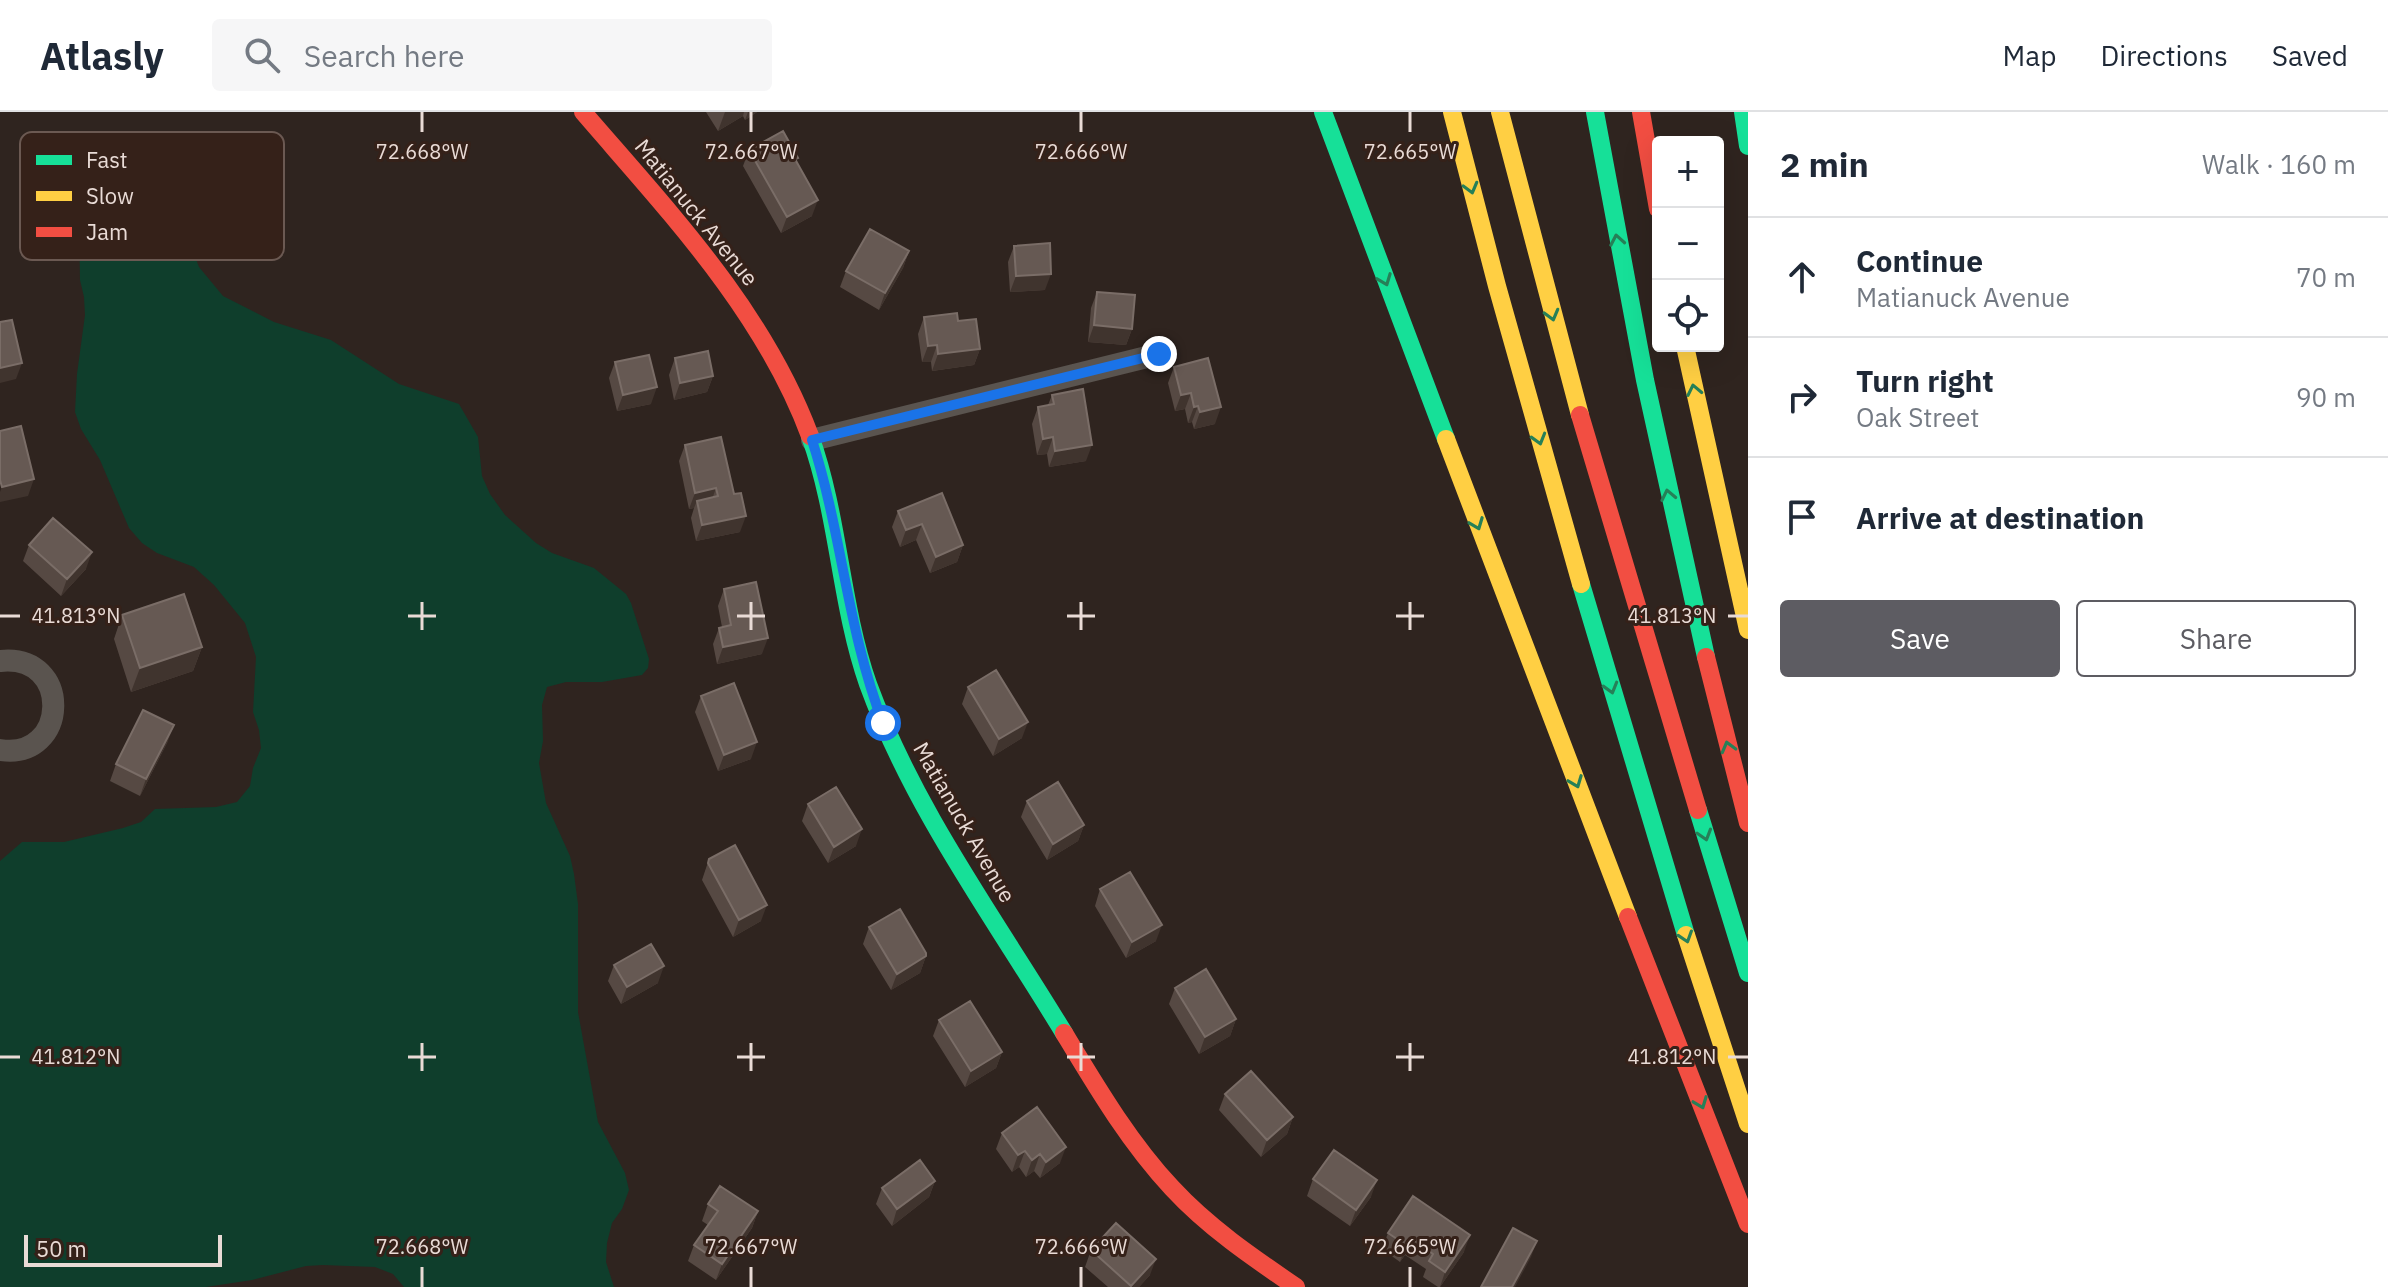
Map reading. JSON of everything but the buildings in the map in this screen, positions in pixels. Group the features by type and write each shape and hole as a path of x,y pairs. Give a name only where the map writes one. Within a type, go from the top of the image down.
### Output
{"main road":[{"name":"Matianuck Avenue","path":"583,112 737,297 783,375 812,440 822,475 866,677 883,723 919,796 1083,1063 1151,1163 1181,1197 1225,1237 1296,1287"},
{"path":"1306,112 1329,160 1358,207"},
{"path":"1323,112 1527,656 1748,1224"},
{"path":"1452,112 1530,406 1628,747 1693,960 1748,1124"},
{"path":"1500,112 1595,471 1748,973"},
{"path":"1513,112 1533,240"},
{"path":"1595,112 1633,329 1665,483 1748,823"},
{"path":"1641,112 1658,208"},
{"path":"1743,112 1748,146"},
{"path":"1686,352 1748,630"}],"street":[{"path":"812,440 1159,354"},
{"path":"0,661 11,659 27,663 40,672 50,685 54,700 54,715 37,742 23,749 0,750"}],"green space":[{"path":"80,260 196,260 223,296 274,322 331,340 399,384 459,404 478,437 482,476 505,515 552,553 594,568 626,594 631,603 649,659 648,668 642,675 602,682 566,682 547,687 542,705 543,741 539,763 546,803 570,856 574,874 578,904 578,1012 598,1122 625,1173 629,1190 622,1209 612,1223 607,1243 606,1262 614,1287 404,1287 393,1274 375,1267 323,1265 206,1287 0,1287 0,861 22,842 64,842 123,828 141,822 155,809 216,807 237,802 250,786 261,748 253,712 256,657 245,623 214,585 194,567 157,553 142,543 129,528 100,460 81,429 75,412 85,315"}],"traffic: fast":[{"path":"1323,112 1446,439"},
{"path":"1595,112 1645,380 1706,657"},
{"path":"1743,112 1748,146"},
{"path":"810,436 827,497 859,654 887,730 908,776 957,863 1064,1033"},
{"path":"1581,584 1686,935"},
{"path":"1698,810 1748,973"}],"traffic: slow":[{"path":"1452,112 1497,286 1581,584"},
{"path":"1500,112 1580,415"},
{"path":"1686,352 1748,630"},
{"path":"1446,439 1628,917"},
{"path":"1686,935 1748,1124"}],"traffic: jam":[{"path":"583,112 680,225 740,304 767,346 810,436"},
{"path":"1641,112 1658,208"},
{"path":"1580,415 1698,810"},
{"path":"1706,657 1748,823"},
{"path":"1628,917 1748,1224"},
{"path":"1064,1033 1127,1133 1172,1188 1215,1229 1296,1287"}],"route":[{"path":"883,723 859,652 812,440 1159,354"}]}
